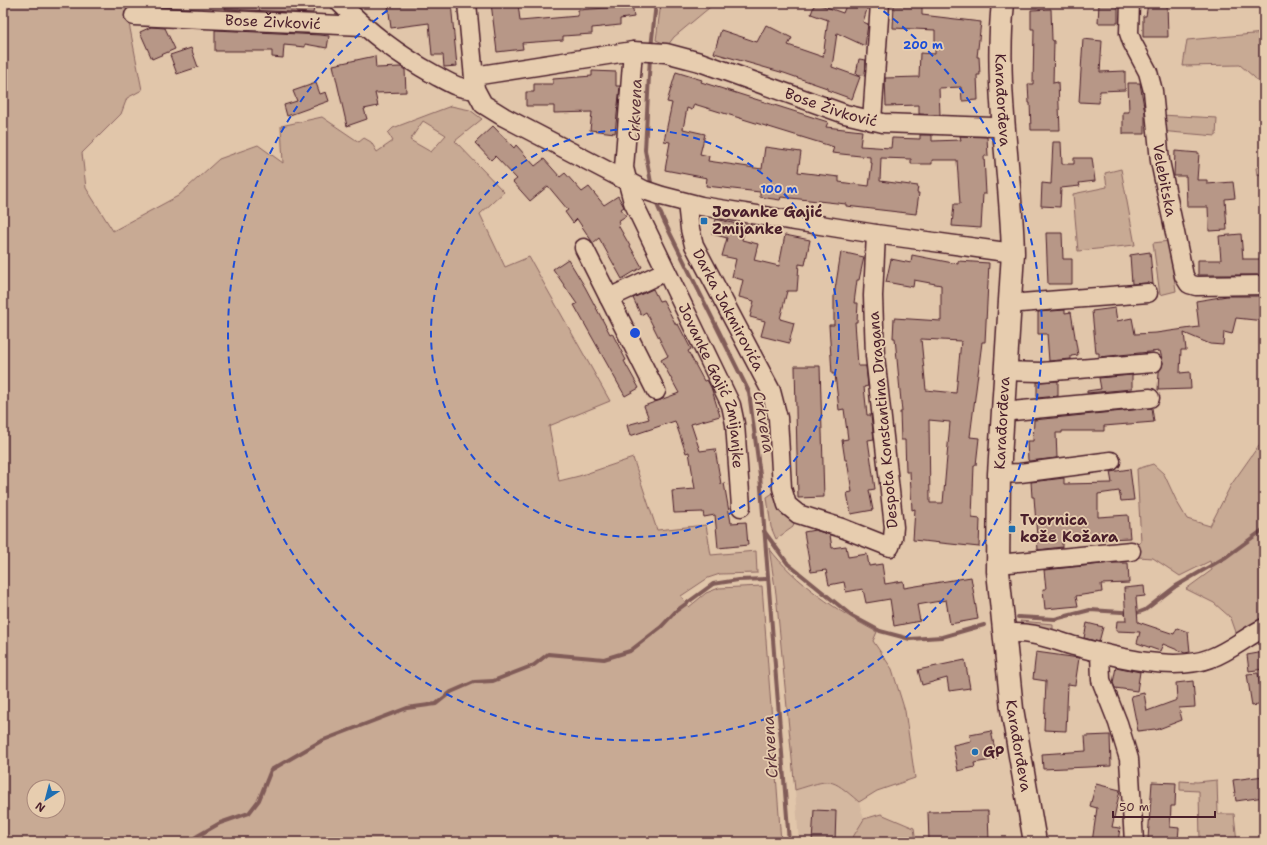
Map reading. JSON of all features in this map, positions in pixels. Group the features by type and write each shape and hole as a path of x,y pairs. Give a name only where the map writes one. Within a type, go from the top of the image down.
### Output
{"main road":[{"name":"Karađorđeva","path":"1003,3 1000,84 1012,223 1012,253 999,474 998,562 1003,634 1012,709 1035,842"}],"street":[{"name":"Bose Živković","path":"340,3 363,26 394,50 458,87 637,51 666,53 700,62 845,114 872,121 993,127 1003,126"},
{"path":"467,3 474,83 480,101 486,107 565,151 644,190 687,203 876,234 1012,253"},
{"path":"872,121 880,3"},
{"name":"Velebitska","path":"1130,3 1130,33 1132,42 1148,72 1153,91 1160,161 1184,276 1190,284 1196,286 1264,285"},
{"name":"Bose Živković","path":"134,16 363,26"},
{"name":"Jovanke Gajić Zmijanjke","path":"637,51 624,168 633,202 734,414 741,507"},
{"name":"Darka Jakmirovića","path":"687,203 690,229 694,245 771,391 778,418 782,488 784,500 790,509"},
{"name":"Despota Konstantina Dragana","path":"790,509 798,514 842,528 890,547 894,528 875,356 873,296 876,234"},
{"path":"584,248 656,391"},
{"path":"610,298 666,271"},
{"path":"1009,304 1148,293"},
{"path":"1005,371 1040,372 1153,363"},
{"path":"1002,412 1150,398"},
{"path":"999,474 1020,473 1111,461"},
{"path":"998,562 1009,563 1131,551"},
{"path":"1003,634 1023,632 1120,658 1151,662 1196,662 1206,660 1227,651 1264,628"},
{"path":"1100,653 1101,680 1118,723 1128,760 1134,842"}],"shaded area":[{"path":"3,3 125,3 142,90 127,98 121,114 82,153 86,188 113,231 178,196 219,159 258,145 283,163 281,126 322,117 359,142 364,138 371,142 377,152 393,141 388,133 393,128 451,106 470,110 482,119 455,141 504,192 480,214 505,267 529,257 610,401 549,426 559,481 633,458 657,530 706,525 711,555 756,551 757,573 720,574 708,578 681,596 689,607 706,593 719,588 762,586 781,842 3,842","holes":["423,121 446,135 431,152 410,140"]},
{"path":"661,3 715,3 674,37 668,45 656,40"},
{"path":"1264,33 1264,89 1254,77 1240,65 1183,66 1187,40"},
{"path":"1161,115 1217,118 1216,136 1159,131"},
{"path":"1261,123 1264,123 1264,174 1257,175 1256,168 1263,164"},
{"path":"1121,169 1135,245 1078,251 1073,194 1107,187 1105,173"},
{"path":"1169,241 1176,291 1160,295 1153,243"},
{"path":"1264,438 1264,621 1238,638 1231,618 1214,603 1186,589 1212,570 1210,561 1180,576 1153,558 1138,557 1132,547 1141,542 1137,469 1153,464 1164,474 1187,519 1210,526 1231,485"},
{"path":"773,493 778,502 795,517 793,527 776,539 771,527 767,497"},
{"path":"769,548 791,573 818,596 848,616 877,632 873,641 892,669 905,711 915,778 877,791 859,802 842,788 830,782 824,782 795,790 776,594"},
{"path":"1020,621 1053,624 1053,633 1023,626"},
{"path":"827,780 838,784 859,802 864,819 853,837 854,842 799,842 795,790"},
{"path":"1217,780 1218,814 1234,814 1237,842 1181,842 1181,840 1200,841 1199,791 1180,790 1180,781 1197,782"},
{"path":"881,814 914,828 916,842 854,842 853,837 864,819"}],"building":[{"path":"226,3 315,3 313,13 225,9"},
{"path":"402,3 451,3 457,66 444,67 443,55 432,55 429,23 391,28 388,5"},
{"path":"491,3 518,3 520,21 578,16 578,10 620,7 619,3 632,3 634,17 620,19 620,25 592,28 592,34 563,36 563,40 522,43 523,49 497,52"},
{"path":"815,3 843,13 847,3 869,3 863,22 868,24 865,46 837,33 832,67 860,77 852,99 827,90 827,88 784,73 714,53 721,30 757,42 766,25 792,38 788,45 823,57 828,20 811,14"},
{"path":"1099,3 1118,3 1118,23 1098,23"},
{"path":"1148,3 1167,3 1168,37 1143,37 1143,16 1146,16"},
{"path":"894,5 922,6 922,15 981,22 977,57 979,57 980,75 977,75 978,100 962,101 961,87 939,88 940,115 919,114 919,105 886,106 885,78 919,77 920,53 935,54 935,30 893,28"},
{"path":"1051,9 1052,40 1054,41 1053,83 1058,82 1060,130 1031,130 1028,84 1033,84 1034,29 1031,29 1031,10"},
{"path":"151,27 165,28 175,49 152,59 140,32"},
{"path":"215,30 329,36 327,48 305,44 305,47 284,45 283,58 272,57 272,51 215,51"},
{"path":"1083,39 1102,41 1100,72 1125,71 1125,90 1100,91 1099,103 1079,102"},
{"path":"191,48 198,67 177,74 170,55"},
{"path":"375,56 376,68 401,67 405,70 406,92 375,93 378,106 364,109 367,119 347,126 333,65"},
{"path":"859,59 866,60 865,76 856,74"},
{"path":"592,71 616,72 616,86 620,86 615,133 590,130 592,112 554,113 554,106 526,106 526,92 534,92 534,84 553,84 553,79 592,76"},
{"path":"676,72 702,80 701,82 828,122 826,127 862,131 860,146 891,148 892,138 920,139 920,135 932,135 932,141 961,140 960,136 987,137 988,156 984,156 986,194 983,194 981,228 952,226 954,204 960,204 957,160 932,160 932,164 911,164 911,159 881,158 880,181 918,186 917,193 919,193 916,214 846,206 846,204 781,197 780,200 760,197 760,192 706,186 707,178 665,170 670,142 664,141 672,103 667,102","holes":["694,104 834,147 832,153 870,157 870,163 872,163 869,186 839,182 839,177 798,172 801,152 765,147 762,169 708,161 709,156 700,154 705,134 683,129 687,108 692,110"]},
{"path":"316,83 320,94 326,92 329,101 287,116 284,105 297,101 293,91"},
{"path":"1128,83 1140,83 1145,113 1145,134 1123,134 1123,112 1129,112"},
{"path":"493,126 514,148 516,145 535,166 544,159 560,177 565,173 582,192 589,187 604,205 618,196 624,207 621,209 626,216 618,221 620,224 618,225 642,267 622,279 599,238 593,243 577,219 573,223 565,212 568,210 548,186 530,201 513,182 517,179 495,156 491,160 475,143"},
{"path":"1053,142 1061,142 1062,164 1074,164 1074,158 1092,158 1095,181 1079,183 1080,186 1061,188 1060,207 1041,206 1042,183 1051,184"},
{"path":"1175,151 1199,153 1197,180 1207,180 1207,184 1233,182 1235,198 1225,199 1227,230 1209,231 1208,207 1187,207 1186,176 1174,176"},
{"path":"716,219 745,226 742,240 758,244 754,260 779,266 785,235 810,240 805,265 799,264 797,291 787,291 780,319 794,323 789,343 761,336 765,321 750,317 754,301 739,297 743,280 732,277 736,259 722,256 727,238 712,234"},
{"path":"1046,233 1062,233 1063,259 1072,259 1072,284 1048,284"},
{"path":"1241,234 1243,259 1262,259 1264,262 1264,275 1198,275 1198,260 1221,260 1219,236"},
{"path":"841,252 864,257 859,280 857,280 854,303 858,303 857,322 855,322 858,366 866,366 868,386 864,387 867,415 871,415 874,439 868,440 875,489 869,490 873,510 851,514 847,493 852,492 842,440 848,439 844,409 839,410 835,374 832,374 829,325 834,325 834,296"},
{"path":"1150,252 1153,284 1132,284 1130,255"},
{"path":"912,255 958,264 958,261 989,263 985,342 982,342 970,437 979,438 976,465 974,465 972,518 980,519 979,547 913,540 915,509 912,510 910,472 906,472 905,440 901,440 900,412 902,412 895,338 893,338 894,318 941,321 941,285 914,280 913,287 886,282 891,259 911,263","holes":["921,339 961,341 956,393 926,390","929,420 950,422 943,503 930,503"]},
{"path":"568,259 610,334 612,333 626,360 624,361 639,388 625,396 574,305 577,304 553,269"},
{"path":"653,289 659,301 663,300 676,325 678,324 691,349 688,351 704,381 707,380 711,387 720,416 691,424 700,451 715,449 721,484 724,483 731,523 746,522 748,545 718,548 715,515 704,517 703,512 674,513 672,491 695,489 689,452 686,453 675,421 630,436 627,425 649,419 644,406 679,393 661,360 668,356 646,312 641,315 633,298"},
{"path":"1227,296 1264,296 1264,321 1236,318 1232,334 1224,332 1223,345 1210,344 1184,333 1186,350 1181,350 1180,373 1190,372 1191,389 1158,390 1159,372 1163,363 1160,351 1099,357 1099,353 1096,353 1092,311 1115,308 1117,321 1132,318 1135,334 1156,333 1199,327 1196,301"},
{"path":"1065,310 1065,313 1071,312 1078,355 1071,356 1071,359 1049,361 1047,334 1038,334 1038,312"},
{"path":"795,366 820,366 824,497 798,498"},
{"path":"1132,375 1132,389 1087,393 1087,391 1101,389 1099,378"},
{"path":"1058,381 1058,396 1037,398 1037,382"},
{"path":"1152,408 1154,422 1104,426 1104,431 1062,431 1062,433 1056,433 1057,458 1028,460 1027,441 1033,441 1034,420"},
{"path":"1130,469 1134,500 1121,501 1119,491 1098,494 1098,517 1128,515 1130,538 1062,541 1062,547 1038,550 1034,497 1032,497 1031,482 1064,478 1064,484 1112,483 1110,472"},
{"path":"815,530 830,535 832,548 846,546 848,557 867,554 869,566 882,564 885,584 903,581 904,588 971,577 978,619 950,624 946,600 917,605 920,621 894,626 890,599 866,603 863,589 846,592 844,582 829,585 826,570 811,572 804,532"},
{"path":"1112,563 1128,563 1129,583 1101,584 1102,592 1076,596 1078,606 1045,609 1043,589 1046,589 1044,570"},
{"path":"1144,586 1145,596 1136,597 1138,622 1174,634 1177,628 1188,632 1190,652 1185,653 1163,644 1160,651 1137,643 1140,632 1116,631 1117,621 1126,621 1124,588"},
{"path":"1087,623 1103,627 1099,642 1084,638"},
{"path":"1036,652 1079,658 1075,685 1068,684 1066,731 1044,730 1046,681 1033,679"},
{"path":"1264,652 1264,669 1249,671 1247,655"},
{"path":"965,660 970,688 949,691 947,678 922,685 918,670"},
{"path":"1116,667 1140,672 1137,691 1115,688 1113,683"},
{"path":"1258,673 1263,704 1252,706 1247,674"},
{"path":"1193,681 1195,707 1179,708 1182,720 1156,730 1138,731 1131,696 1144,693 1147,711 1177,700 1176,683"},
{"name":"GP","path":"991,731 997,759 974,763 975,767 958,771 953,745 971,741 970,735"},
{"path":"1110,735 1111,766 1043,769 1042,754 1086,751 1085,736"},
{"path":"1264,776 1264,797 1236,801 1233,780"},
{"path":"1152,782 1176,783 1175,806 1171,806 1170,827 1179,828 1178,840 1148,839"},
{"path":"1096,784 1120,790 1112,827 1120,828 1118,842 1092,842 1097,808 1090,806"},
{"path":"814,810 836,811 835,842 812,842"},
{"path":"988,811 989,842 929,842 928,812"}],"waterway":[{"name":"Crkvena","path":"651,48 656,3"},
{"name":"Crkvena","path":"650,57 645,150 652,188"},
{"name":"Crkvena","path":"655,200 749,392 760,475 789,842"},
{"path":"1018,617 1055,619 1090,610 1137,613 1145,610 1176,586 1226,557 1264,529"},
{"path":"764,531 788,564 852,616 880,631 910,639 942,637 984,625"},
{"path":"187,842 220,823 249,813 259,800 271,770 321,741 407,708 436,704 451,692 474,682 493,681 534,665 548,654 604,659 630,651 661,627 676,611 713,584 738,580 767,579"}],"place":[{"name":"Jovanke Gajić Zmijanke","path":"704,221"},
{"name":"Tvornica kože Kožara","path":"1012,529"},
{"name":"GP","path":"975,752"}]}
